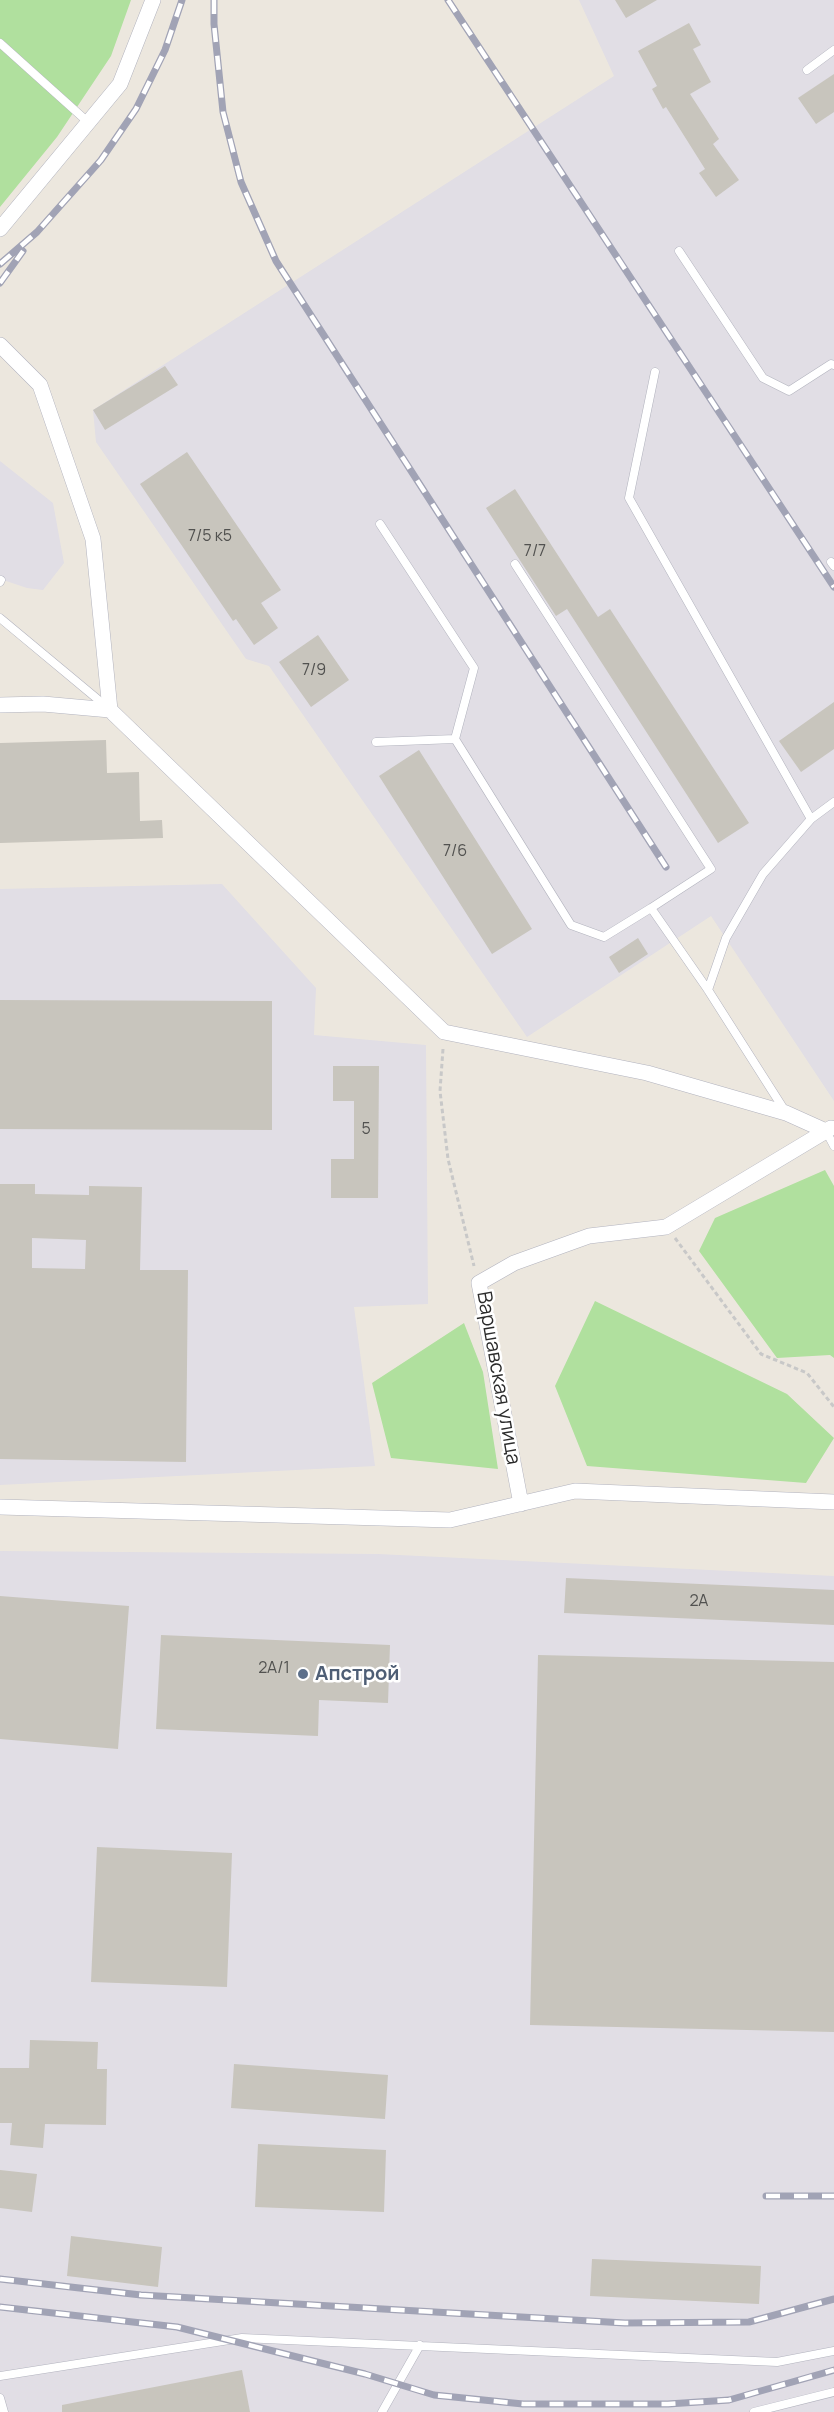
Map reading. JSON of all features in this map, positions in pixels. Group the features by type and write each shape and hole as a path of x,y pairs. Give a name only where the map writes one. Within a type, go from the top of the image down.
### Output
{"street":[{"path":"0,229 120,84 153,0"},
{"path":"0,345 40,385 93,539 110,710"},
{"path":"0,705 43,704 110,710 444,1032 647,1072 786,1113 830,1129"},
{"name":"Варшавская улица","path":"521,1503 479,1283 514,1263 588,1236 666,1227 830,1129"},
{"path":"0,1507 450,1520 575,1491 834,1502"}],"lane":[{"path":"0,43 88,123"},
{"path":"807,70 834,50"},
{"path":"679,251 763,378 789,391 831,364 834,365"},
{"path":"655,372 629,498 811,819"},
{"path":"380,524 474,668 455,739 571,925 604,937 711,869 515,564"},
{"path":"0,618 110,710"},
{"path":"376,742 455,739"},
{"path":"708,990 726,938 764,874 811,819 834,802"},
{"path":"651,908 708,990 786,1113"},
{"path":"830,1129 834,1146"},
{"path":"0,2376 242,2338 777,2362 834,2351"},
{"path":"382,2412 420,2345"},
{"path":"754,2412 834,2391"},
{"path":"0,2398 4,2412"}],"path":[{"path":"444,1032 440,1091 448,1159 479,1283"},
{"path":"666,1227 761,1354 807,1372 834,1407"}],"shaded area":[{"path":"579,0 834,0 834,1101 711,916 527,1037 269,666 246,659 96,442 93,410 614,76"},
{"path":"0,461 53,503 64,563 43,590 27,588 0,579"},
{"path":"222,884 316,988 314,1035 426,1045 428,1304 354,1307 375,1466 0,1485 0,889"},
{"path":"0,1551 378,1554 834,1576 834,2412 0,2412"}],"green space":[{"path":"0,0 131,0 111,56 57,137 0,207"},
{"path":"825,1170 834,1186 834,1358 830,1355 777,1358 699,1251 715,1218"},
{"path":"595,1301 787,1394 834,1438 806,1483 587,1466 555,1386"},
{"path":"464,1323 483,1372 498,1469 391,1458 372,1383"}],"building":[{"path":"615,0 657,0 626,18"},
{"path":"689,23 701,45 693,49 711,82 690,94 719,139 713,144 739,180 716,197 699,173 705,169 666,107 663,109 652,89 657,86 638,51"},
{"path":"834,74 834,112 816,124 798,98"},
{"path":"165,366 178,385 105,430 93,410"},
{"path":"187,452 281,590 261,603 278,628 254,645 236,619 233,621 140,484"},
{"path":"515,489 598,617 610,609 749,823 718,843 567,609 556,616 486,508"},
{"path":"318,635 349,680 311,707 279,662"},
{"path":"834,702 834,749 801,772 779,741"},
{"path":"106,740 107,773 139,772 140,821 162,820 163,838 0,843 0,743"},
{"path":"419,750 532,929 492,954 379,776"},
{"path":"638,938 648,954 619,973 609,957"},
{"path":"0,1000 272,1001 272,1130 0,1129"},
{"path":"333,1066 379,1066 378,1198 331,1198 331,1159 354,1159 354,1101 333,1101"},
{"path":"0,1184 35,1184 35,1194 89,1195 89,1186 142,1187 140,1270 188,1270 186,1462 0,1459","holes":["32,1238 86,1240 85,1269 32,1268"]},
{"path":"566,1578 834,1590 834,1625 564,1613"},
{"path":"0,1596 129,1606 118,1749 0,1739"},
{"path":"161,1635 390,1645 388,1703 319,1700 318,1736 156,1729"},
{"path":"538,1655 834,1662 834,2032 530,2025"},
{"path":"97,1847 232,1853 227,1987 91,1982"},
{"path":"30,2040 98,2042 97,2069 107,2069 106,2125 45,2124 43,2148 10,2145 12,2123 0,2123 0,2068 29,2068"},
{"path":"234,2064 388,2075 385,2119 231,2108"},
{"path":"258,2144 386,2150 384,2212 255,2207"},
{"path":"0,2170 37,2174 32,2212 0,2208"},
{"path":"71,2236 162,2247 158,2287 67,2276"},
{"path":"592,2259 761,2266 759,2304 590,2296"},
{"path":"242,2370 250,2412 62,2412 62,2405"}],"railway":[{"path":"0,264 37,232 101,160 136,109 165,50 182,0"},
{"path":"214,0 214,24 223,112 241,182 276,261 666,867"},
{"path":"448,0 834,587"},
{"path":"0,283 23,251"},
{"path":"766,2196 834,2196"},
{"path":"0,2279 141,2295 625,2323 749,2322 834,2299"},
{"path":"0,2307 177,2327 365,2374 434,2395 523,2404 668,2404 729,2400 834,2370"}],"place":[{"name":"Апстрой","path":"303,1674"}]}
